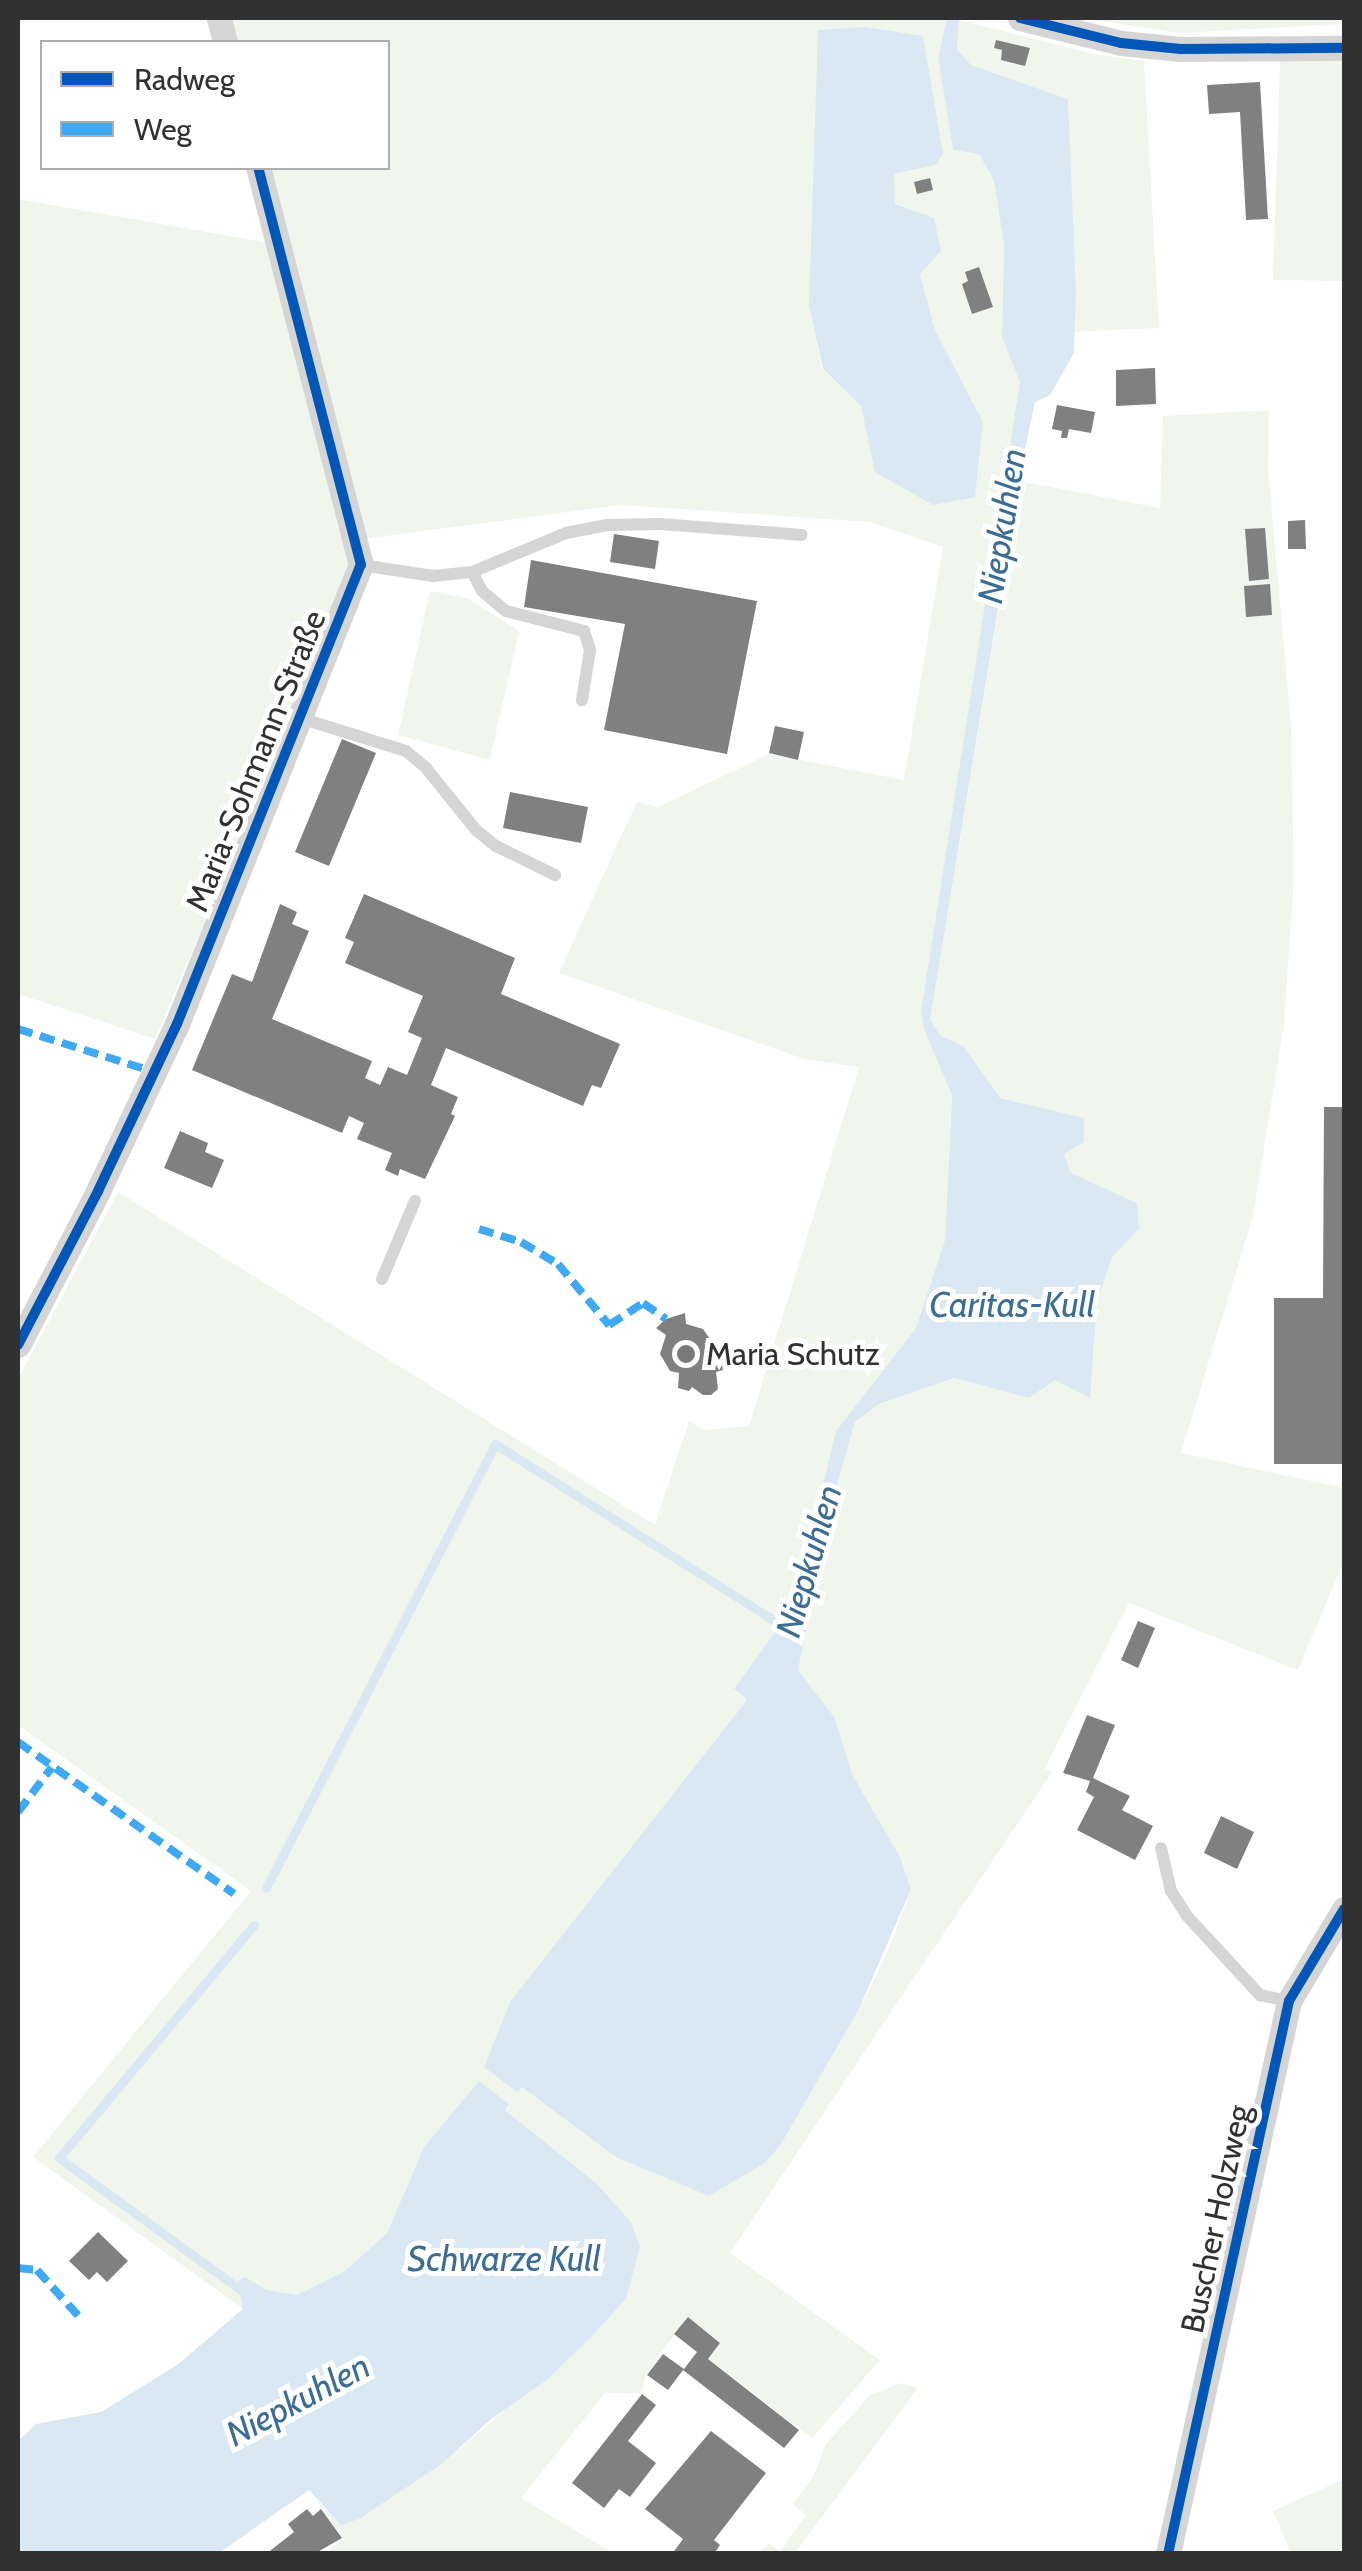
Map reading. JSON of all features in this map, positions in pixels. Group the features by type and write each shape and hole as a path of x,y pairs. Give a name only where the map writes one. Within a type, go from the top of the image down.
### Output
{"street":[{"path":"1020,18 1121,43 1181,49 1344,48"},
{"path":"259,170 362,565"},
{"name":"Maria-Sohmann-Straße","path":"18,1345 98,1190 176,1024 362,565"},
{"name":"Buscher Holzweg","path":"1168,2554 1289,2001 1344,1909"}],"lane":[{"path":"362,565 433,576 472,572 566,533 606,525 660,524 802,535"},
{"path":"472,572 482,592 506,611 584,631 590,650 582,700"},
{"path":"300,718 406,751 486,838 555,875"},
{"path":"382,1279 415,1201"},
{"path":"1161,1848 1171,1891 1187,1916 1260,1994 1289,2001"}],"shaded area":[{"path":"229,18 947,18 938,57 953,150 979,154 994,181 1004,245 1002,337 1021,381 921,1011 924,1029 952,1096 945,1240 916,1328 836,1431 790,1620 775,1632 734,1690 747,1700 621,1862 517,2092 521,2087 859,2010 888,1951 911,1889 900,1857 852,1774 835,1718 798,1670 844,1453 855,1422 879,1404 954,1378 1029,1398 1094,1353 1097,1303 1112,1256 1139,1229 1137,1203 1071,1173 1063,1154 1084,1118 1000,1098 964,1048 940,1035 930,1020 1020,481 1160,508 1163,416 1269,410 1268,467 1291,726 1294,878 1284,1024 1253,1216 1181,1453 1344,1488 1344,1561 1298,1670 1129,1603 1045,1768 1052,1772 730,2253 880,2360 812,2438 709,2359 721,2342 687,2317 646,2374 641,2393 605,2393 521,2498 615,2554 324,2553 344,2539 316,2500 341,2524 443,2463 594,2334 626,2299 640,2247 504,2109 508,2103 479,2082 424,2147 387,2233 345,2271 297,2295 267,2290 246,2278 243,2309 33,2157 251,1891 18,1725 18,1379 118,1192 655,1525 689,1421 704,1430 749,1426 859,1067 804,1059 559,973 637,801 658,807 769,754 904,780 943,547 870,522 621,505 363,539 268,170 390,170 390,40 234,40","holes":["923,37 936,165 893,174 895,204 935,219 920,274 935,330 983,422 876,472 861,406 822,369 809,306"]},
{"path":"1080,18 1344,18 1344,24 1180,33"},
{"path":"959,20 1094,54 1144,61 1159,328 1075,332 1068,99 971,65 957,49"},
{"path":"1344,57 1344,281 1273,280 1280,61"},
{"path":"18,199 270,243 355,567 155,1039 18,994"},
{"path":"430,591 467,598 519,631 490,760 398,735"},
{"path":"901,2383 918,2388 795,2553 761,2553 769,2543 780,2552 806,2515 793,2504 813,2477 826,2444 870,2395"},
{"path":"1344,2479 1344,2553 1291,2553 1273,2511"}],"water":[{"path":"947,18 959,20 957,49 971,65 1068,99 1076,292 1074,353 1050,395 1035,402 1023,458 930,1020 940,1035 964,1047 1000,1098 1084,1118 1084,1142 1064,1154 1071,1173 1137,1203 1139,1229 1112,1257 1097,1303 1090,1398 1055,1380 1029,1398 954,1378 879,1404 855,1422 836,1488 798,1670 835,1718 852,1774 900,1857 911,1889 859,2009 781,2144 765,2163 709,2196 616,2157 522,2087 517,2092 484,2067 510,2002 747,1700 734,1689 775,1632 790,1620 836,1431 916,1328 945,1240 952,1096 924,1029 921,1011 1020,382 1002,337 1004,245 994,181 979,154 953,150 938,57"},
{"path":"865,27 923,36 943,154 936,165 894,174 895,204 934,218 941,251 920,274 935,330 983,422 975,497 933,505 875,472 861,406 823,369 809,306 818,30"},
{"name":"Schwarze Kull","path":"479,2081 509,2104 505,2110 597,2184 630,2221 640,2247 626,2299 594,2334 547,2380 490,2420 443,2463 359,2519 341,2525 309,2490 219,2553 18,2553 18,2441 36,2424 101,2412 177,2365 243,2309 238,2281 245,2277 267,2290 297,2295 345,2271 387,2233 424,2147"}],"building":[{"path":"996,40 1030,48 1025,66 1001,60 1002,50 994,48"},
{"path":"1260,82 1268,219 1246,220 1240,112 1209,114 1207,85"},
{"path":"930,178 933,190 917,194 914,182"},
{"path":"979,267 993,307 972,314 962,284 968,281 965,272"},
{"path":"1155,368 1156,404 1116,406 1116,370"},
{"path":"1057,405 1095,412 1091,433 1069,429 1067,438 1061,438 1062,431 1052,429"},
{"path":"1305,520 1306,549 1288,549 1288,521"},
{"path":"1265,528 1269,579 1249,581 1245,529"},
{"path":"614,534 659,541 655,569 610,562"},
{"path":"531,560 757,601 727,754 604,730 625,624 524,607"},
{"path":"1270,584 1272,615 1246,617 1244,586"},
{"path":"775,726 804,732 798,760 769,753"},
{"path":"342,739 376,753 329,866 295,852"},
{"path":"510,792 588,807 581,843 503,828"},
{"path":"364,894 515,958 501,994 620,1044 601,1088 592,1085 583,1106 446,1048 431,1085 458,1097 451,1114 455,1116 425,1179 400,1169 398,1176 385,1170 392,1153 357,1139 364,1123 349,1116 342,1133 192,1070 232,974 252,982 280,904 297,912 292,924 309,931 272,1019 372,1061 365,1078 380,1085 388,1067 407,1075 422,1038 408,1032 423,996 345,963 354,942 345,938"},
{"path":"1324,1107 1344,1107 1344,1464 1274,1464 1274,1298 1323,1298"},
{"path":"180,1131 208,1143 205,1152 224,1160 212,1188 164,1168"},
{"name":"Maria Schutz","path":"685,1313 686,1324 703,1329 714,1345 712,1355 725,1361 723,1370 716,1372 718,1389 711,1395 703,1395 692,1387 689,1391 678,1388 679,1373 670,1371 660,1354 666,1335 656,1328 666,1319"},
{"path":"1138,1621 1155,1628 1138,1668 1121,1660"},
{"path":"1087,1715 1115,1725 1093,1778 1130,1796 1122,1810 1153,1826 1135,1860 1077,1830 1094,1797 1086,1792 1090,1781 1063,1773"},
{"path":"1221,1816 1254,1832 1237,1869 1204,1853"},
{"path":"98,2232 128,2261 107,2282 97,2272 89,2280 69,2261"},
{"path":"688,2317 720,2343 708,2359 799,2430 784,2448 683,2370 668,2390 647,2375 663,2354 684,2369 697,2352 674,2334"},
{"path":"642,2394 656,2405 628,2441 656,2463 630,2497 619,2489 604,2508 572,2483"},
{"path":"711,2431 766,2473 714,2540 720,2545 714,2554 672,2554 683,2539 645,2509"},
{"path":"307,2509 313,2516 321,2509 342,2538 314,2554 266,2554 294,2532 288,2524"}],"waterway":[{"name":"Niepkuhlen","path":"266,1888 495,1444 789,1630"},
{"path":"245,2293 59,2158 254,1925"}],"marked path":[{"path":"18,1029 154,1072"},
{"path":"479,1229 521,1242 558,1264 609,1325 643,1303 666,1319"},
{"path":"18,1742 234,1894"},
{"path":"18,1812 52,1767"},
{"path":"18,2268 37,2270 82,2320"}],"cycle path":[{"path":"1020,18 1121,43 1181,49 1344,48"},
{"path":"18,1345 98,1191 177,1024 361,565 259,170"},
{"path":"1168,2554 1289,2001 1344,1909"}],"place":[{"name":"Maria Schutz","path":"686,1354"}],"water label":[{"name":"Caritas-Kull","path":"1012,1305"}]}
